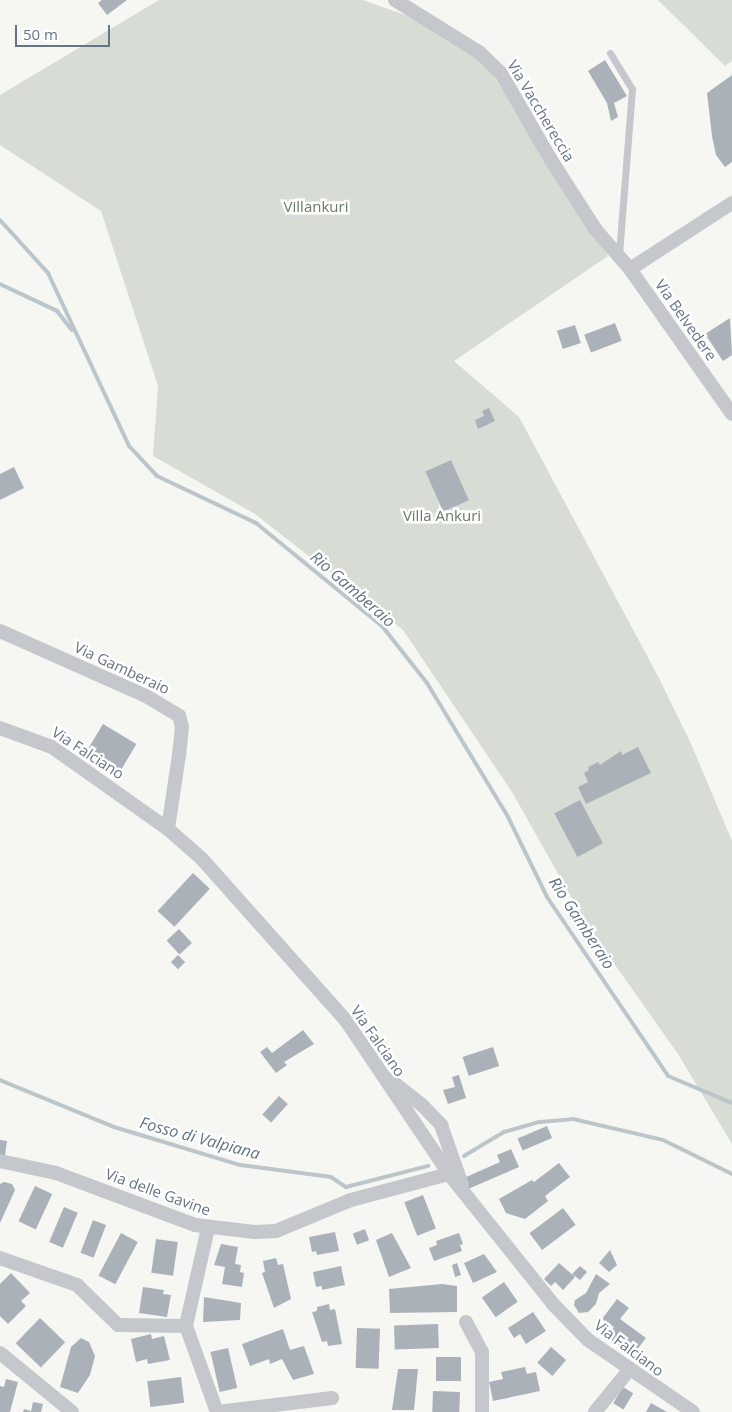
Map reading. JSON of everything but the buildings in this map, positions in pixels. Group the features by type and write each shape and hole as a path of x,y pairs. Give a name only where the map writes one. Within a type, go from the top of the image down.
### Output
{"street":[{"name":"Via Vacchereccia","path":"394,0 490,60 506,81 580,206 630,269"},
{"path":"630,269 732,203"},
{"name":"Via Belvedere","path":"630,269 732,414"},
{"name":"Via Gamberaio","path":"0,631 146,696 179,716 182,727 168,829"},
{"name":"Via Falciano","path":"0,728 52,747 168,829 202,859 347,1022 449,1174 553,1304 588,1340 629,1370 693,1412"},
{"path":"382,1074 422,1105 441,1125 464,1193"},
{"name":"Via delle Gavine","path":"0,1161 56,1173 208,1228 276,1230 351,1200 449,1174"},
{"path":"208,1228 186,1326 217,1412 332,1398"},
{"path":"0,1258 77,1285 118,1325 186,1326"},
{"path":"466,1322 482,1352 482,1412"},
{"path":"0,1353 72,1412"},
{"path":"595,1412 629,1370"}],"lane":[{"path":"610,53 632,89 619,257"}],"green space":[{"path":"159,0 363,0 422,21 487,65 608,256 454,361 519,417 659,678 692,746 732,841 732,1144 678,1054 587,925 512,792 403,630 255,514 153,456 158,386 101,211 0,145 0,95"},
{"path":"658,0 732,0 732,61 725,66"}],"waterway":[{"name":"Rio Gamberaio","path":"0,220 48,273 129,446 157,476 256,523 382,626 427,683 508,817 547,897 668,1076 732,1103"},
{"path":"0,284 57,311 72,330"},
{"name":"Fosso di Valpiana","path":"0,1080 114,1127 240,1165 331,1177 346,1187 428,1166"},
{"path":"464,1156 504,1132 540,1122 573,1119 663,1140 732,1174"}],"park label":[{"name":"Villankuri","path":"316,207"},
{"name":"Villa Ankuri","path":"442,516"}]}
